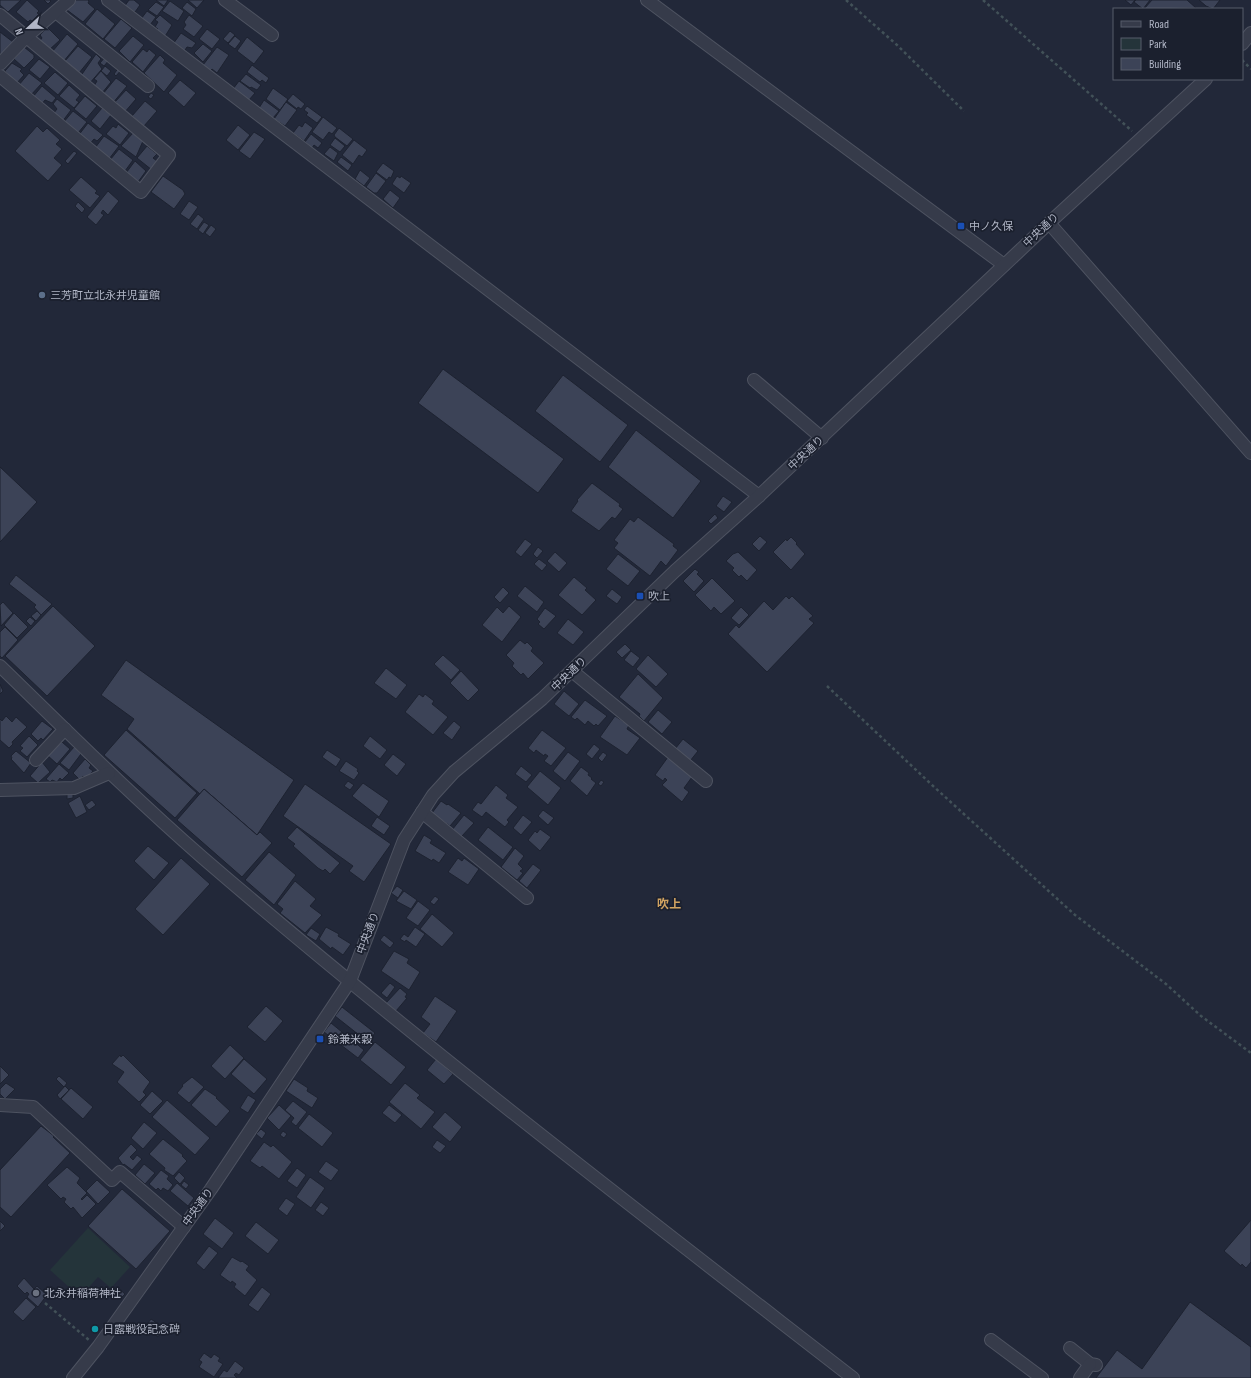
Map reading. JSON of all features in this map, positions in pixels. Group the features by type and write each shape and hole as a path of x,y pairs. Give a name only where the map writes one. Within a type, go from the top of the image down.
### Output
{"street":[{"path":"0,64 26,36 69,0"},
{"path":"108,0 759,496"},
{"path":"225,0 272,35"},
{"path":"647,0 1004,265"},
{"path":"56,12 148,86"},
{"path":"0,15 169,155 141,192 0,76"},
{"path":"1243,43 1251,32"},
{"name":"中央通り","path":"73,1378 98,1347 211,1189 350,980 404,840 433,795 454,772 542,700 675,571 822,438 1049,222 1142,139 1205,80"},
{"path":"1049,222 1251,453"},
{"path":"754,380 822,438"},
{"path":"0,666 109,773 203,857 350,980 554,1145 853,1378"},
{"path":"572,671 706,780"},
{"path":"36,760 65,729"},
{"path":"0,790 74,788 109,773"},
{"path":"422,812 527,898"},
{"path":"0,1105 33,1107 112,1180 120,1172 184,1226"},
{"path":"991,1340 1042,1378"},
{"path":"1070,1348 1093,1365 1080,1378"}],"path":[{"path":"846,0 897,45 964,111"},
{"path":"983,0 1142,139"},
{"path":"1243,61 1251,69"},
{"path":"827,686 932,785 1075,914 1166,984 1206,1020 1251,1053"},
{"path":"44,1303 98,1347"}],"green space":[{"path":"88,1228 130,1267 111,1288 98,1277 80,1297 50,1270"}],"building":[{"path":"0,0 21,0 8,12 0,5"},
{"path":"27,0 39,11 37,13 39,14 32,21 30,20 28,22 16,12"},
{"path":"44,0 50,0 51,1 48,4"},
{"path":"75,0 88,0 88,3 95,9 83,22 67,10"},
{"path":"129,0 134,0 140,5 135,12 132,13 124,7"},
{"path":"156,0 168,0 164,6"},
{"path":"188,0 204,0 197,8"},
{"path":"1125,0 1135,0 1131,5"},
{"path":"1136,0 1150,0 1144,8 1134,2"},
{"path":"1152,0 1187,0 1196,8 1145,8"},
{"path":"1199,0 1220,0 1214,8 1206,6"},
{"path":"170,1 184,11 178,21 162,11"},
{"path":"156,2 164,7 157,16 148,10"},
{"path":"187,2 196,9 192,16 182,8"},
{"path":"97,9 115,24 103,39 85,24"},
{"path":"147,11 156,17 150,25 141,19"},
{"path":"160,15 172,25 164,38 156,31 158,29 155,27 158,22 155,20"},
{"path":"189,15 203,26 194,37 183,29 186,25 184,22"},
{"path":"121,19 132,28 115,48 104,39"},
{"path":"47,27 60,40 49,50 38,43 42,38 40,35"},
{"path":"207,29 220,39 212,49 199,39"},
{"path":"230,31 235,35 228,43 223,39"},
{"path":"0,32 13,42 0,56"},
{"path":"181,33 196,43 192,48 187,47 183,53 173,44"},
{"path":"67,34 78,44 63,62 52,52"},
{"path":"133,36 144,45 130,62 119,51"},
{"path":"235,36 241,41 235,49 228,44"},
{"path":"247,37 264,51 254,64 237,51"},
{"path":"203,44 212,51 203,62 194,53"},
{"path":"78,46 92,57 79,73 65,61"},
{"path":"24,47 34,55 34,58 24,68 14,59"},
{"path":"217,47 229,55 217,73 212,69 210,71 203,65"},
{"path":"143,49 147,52 149,49 156,55 143,72 132,62"},
{"path":"96,54 101,59 98,63 102,69 89,84 80,77"},
{"path":"160,55 165,60 163,63 177,75 164,92 144,73"},
{"path":"106,56 110,59 104,66 100,63"},
{"path":"39,59 50,67 40,79 29,70"},
{"path":"12,63 22,69 20,71 24,75 16,84 6,76 8,74 5,71"},
{"path":"252,65 269,78 266,83 262,80 260,82 247,72"},
{"path":"105,66 111,71 107,76 101,71"},
{"path":"119,67 122,69 116,76 114,74"},
{"path":"101,71 111,82 102,93 94,86 97,81 94,79"},
{"path":"55,72 68,83 58,95 44,83"},
{"path":"29,73 42,83 30,96 18,86"},
{"path":"246,74 261,85 257,90 251,87 250,88 240,81"},
{"path":"116,78 127,86 112,104 102,95"},
{"path":"180,80 196,93 184,107 168,93"},
{"path":"239,81 255,93 249,100 233,89"},
{"path":"69,85 80,95 76,100 79,102 74,108 59,96"},
{"path":"42,86 56,98 52,103 45,100 41,105 32,98"},
{"path":"273,88 288,99 280,110 266,99"},
{"path":"126,90 136,99 124,113 115,105 117,103 115,102"},
{"path":"151,93 154,95 151,99 148,97"},
{"path":"293,94 305,104 301,109 298,107 297,109 287,101"},
{"path":"85,96 97,106 86,119 74,109"},
{"path":"57,99 71,110 62,122 53,114 57,109 53,104"},
{"path":"264,100 279,111 273,118 259,108"},
{"path":"145,101 157,111 144,126 132,116"},
{"path":"286,102 297,110 285,126 274,119"},
{"path":"307,106 322,117 317,123 306,115 308,113 304,110"},
{"path":"102,108 111,115 100,129 91,121"},
{"path":"73,111 87,122 78,133 63,123"},
{"path":"323,117 337,128 332,134 329,132 323,140 312,132"},
{"path":"305,122 313,128 304,141 293,133 299,125 302,127"},
{"path":"88,123 103,135 97,141 94,139 89,145 78,136"},
{"path":"118,124 129,133 120,145 106,134 113,126 116,128"},
{"path":"238,125 250,135 238,150 226,140"},
{"path":"37,126 43,132 47,128 60,140 56,144 62,149 54,158 62,165 48,181 15,151"},
{"path":"339,128 353,139 347,146 334,135"},
{"path":"254,132 265,139 250,159 239,151"},
{"path":"133,133 143,141 136,157 121,146"},
{"path":"311,134 322,143 318,148 314,145 312,148 305,142"},
{"path":"104,136 119,146 109,159 95,148"},
{"path":"335,138 345,146 340,152 330,145"},
{"path":"354,140 367,150 362,157 359,155 353,164 342,155"},
{"path":"147,146 157,154 153,158 157,161 152,170 137,158"},
{"path":"330,147 338,153 334,161 324,154"},
{"path":"119,149 133,160 125,171 110,160"},
{"path":"74,151 77,153 68,164 65,161"},
{"path":"341,157 352,165 348,171 337,162"},
{"path":"135,161 146,171 138,182 126,173"},
{"path":"383,163 394,171 391,178 389,177 387,180 376,172"},
{"path":"360,170 370,178 364,186 355,179"},
{"path":"376,173 386,181 377,193 374,193 366,187"},
{"path":"163,176 183,190 185,194 174,209 151,192"},
{"path":"397,176 400,178 401,176 411,183 404,193 392,184"},
{"path":"81,177 97,191 95,193 100,196 90,208 69,190"},
{"path":"390,190 400,198 393,208 383,199"},
{"path":"108,191 119,201 108,215 103,210 101,213 104,215 96,225 87,217"},
{"path":"189,201 198,207 189,220 180,214"},
{"path":"78,202 85,209 82,213 75,206"},
{"path":"198,214 204,219 197,229 190,224"},
{"path":"204,222 209,225 203,234 198,230"},
{"path":"211,225 216,229 210,237 205,233"},
{"path":"443,369 564,459 538,493 418,403"},
{"path":"563,375 628,425 600,462 535,411"},
{"path":"636,430 701,481 673,518 608,467"},
{"path":"0,467 37,502 0,542"},
{"path":"592,483 620,504 619,506 623,509 615,519 612,517 599,531 571,511 578,501 577,500"},
{"path":"723,496 732,502 724,512 716,506"},
{"path":"715,514 718,518 711,524 708,521"},
{"path":"638,517 674,544 673,546 678,550 666,566 661,561 650,576 614,548 618,543 614,540 630,519 634,522"},
{"path":"760,536 767,542 759,551 752,544"},
{"path":"791,537 805,554 791,570 773,552 786,539 787,541"},
{"path":"525,539 532,544 521,557 515,552"},
{"path":"538,547 543,551 537,558 533,554"},
{"path":"555,552 567,563 559,572 547,561"},
{"path":"738,552 757,570 747,581 741,575 739,577 732,570 734,568 726,561 733,554"},
{"path":"618,554 640,571 628,586 606,569"},
{"path":"539,559 547,565 542,571 534,564"},
{"path":"695,569 699,572 697,574 704,581 694,592 683,581"},
{"path":"16,575 52,604 41,615 34,607 36,605 9,584"},
{"path":"574,577 587,588 585,590 596,600 582,615 558,595"},
{"path":"712,578 735,601 721,614 714,607 711,611 695,595"},
{"path":"525,586 544,602 537,612 517,596"},
{"path":"503,587 509,593 500,603 494,597"},
{"path":"612,589 622,597 617,604 606,596"},
{"path":"786,596 789,599 792,596 813,616 809,619 814,623 767,672 728,634 736,625 739,628 764,601 773,610"},
{"path":"3,602 13,613 1,626 0,605"},
{"path":"53,606 95,646 47,696 5,656"},
{"path":"509,606 521,617 502,642 482,625 497,607 503,613"},
{"path":"741,607 749,615 739,625 731,618"},
{"path":"545,608 556,616 544,629 538,624 540,622 537,619"},
{"path":"37,611 41,615 36,621 31,616"},
{"path":"14,613 28,627 17,638 4,625"},
{"path":"30,617 35,621 31,626 26,621"},
{"path":"568,619 584,632 573,645 557,633"},
{"path":"5,627 18,640 2,658 0,656 0,632"},
{"path":"520,640 525,644 527,642 533,648 531,651 544,663 528,679 523,673 521,675 512,666 514,663 506,655"},
{"path":"625,644 631,650 622,658 616,652"},
{"path":"631,651 640,658 633,667 624,660"},
{"path":"443,655 460,670 451,680 434,664"},
{"path":"648,655 668,674 656,687 636,669"},
{"path":"126,660 294,780 257,835 204,789 200,794 127,729 134,719 101,695"},
{"path":"386,668 407,685 396,699 374,683"},
{"path":"461,671 479,690 468,701 450,683"},
{"path":"638,674 663,698 644,721 639,716 640,714 619,697"},
{"path":"0,684 3,691 0,694"},
{"path":"564,691 579,704 569,716 554,704"},
{"path":"419,694 423,697 425,694 434,701 432,704 448,717 433,735 405,712"},
{"path":"585,700 607,716 598,726 596,724 594,726 588,721 585,725 577,718 575,720 571,717"},
{"path":"658,710 672,722 662,734 648,722"},
{"path":"6,716 12,722 16,717 27,727 12,742 13,744 9,748 0,740 0,719 2,721"},
{"path":"615,716 629,725 627,729 640,738 627,755 600,737"},
{"path":"42,721 53,729 43,740 41,738 38,741 31,734"},
{"path":"454,721 461,727 452,740 443,733"},
{"path":"126,730 197,793 175,818 104,755"},
{"path":"542,730 566,748 551,766 544,761 548,756 545,754 544,756 536,750 534,753 528,748"},
{"path":"29,736 38,745 27,757 20,751 23,748 20,746"},
{"path":"370,736 387,750 380,759 363,746"},
{"path":"683,739 698,751 690,761 675,749"},
{"path":"62,742 70,749 57,764 47,755"},
{"path":"594,744 600,749 592,759 586,754"},
{"path":"74,747 81,754 69,770 60,763"},
{"path":"327,750 341,759 336,767 322,757"},
{"path":"16,751 31,763 24,773 11,759 11,756"},
{"path":"568,752 580,761 565,781 553,771"},
{"path":"603,752 607,755 602,762 598,758"},
{"path":"393,754 406,764 397,776 384,765"},
{"path":"668,757 692,777 684,788 689,792 682,802 662,785 667,780 665,778 663,781 655,775"},
{"path":"85,759 91,765 89,768 93,771 86,779 83,776 80,780 73,773"},
{"path":"346,761 358,769 357,771 359,773 354,780 339,771"},
{"path":"42,762 50,772 38,783 30,776"},
{"path":"59,764 69,773 62,780 60,778 57,782 52,780 50,782 46,779"},
{"path":"521,766 532,775 526,782 515,774"},
{"path":"581,767 589,773 588,775 596,783 587,796 570,781"},
{"path":"540,771 561,788 548,805 527,787"},
{"path":"601,780 604,782 601,786 598,784"},
{"path":"348,781 354,785 350,790 344,786"},
{"path":"363,783 389,801 379,817 352,796"},
{"path":"305,784 391,844 364,882 349,871 353,866 283,816"},
{"path":"496,785 508,795 506,798 518,807 507,820 509,822 505,827 486,812 482,817 472,810 478,802 481,804"},
{"path":"204,789 257,835 260,832 272,843 242,877 177,820"},
{"path":"67,793 73,793 73,798 67,799"},
{"path":"80,796 87,812 76,818 68,803"},
{"path":"92,800 96,805 89,810 85,805"},
{"path":"441,801 461,813 450,826 443,821 442,822 432,813"},
{"path":"543,810 554,818 548,825 538,816"},
{"path":"464,815 474,823 461,837 452,830"},
{"path":"523,815 532,822 521,835 513,828"},
{"path":"377,817 390,826 384,835 371,826"},
{"path":"297,827 340,863 330,874 325,869 323,871 318,868 293,846 295,844 287,838"},
{"path":"488,827 513,847 503,860 478,840"},
{"path":"540,829 551,837 540,851 528,840 535,831 537,833"},
{"path":"424,835 432,840 430,843 446,853 439,863 433,859 432,861 415,851"},
{"path":"148,846 169,863 154,880 134,861"},
{"path":"515,848 524,856 518,864 523,869 520,871 523,873 517,880 501,867"},
{"path":"269,852 296,875 274,905 245,880"},
{"path":"181,858 210,884 163,935 135,909"},
{"path":"458,858 462,861 464,858 479,869 468,885 448,872"},
{"path":"533,864 541,870 527,888 519,881"},
{"path":"295,881 316,899 310,906 322,915 305,933 280,913 283,909 277,904"},
{"path":"397,886 403,890 398,898 391,893"},
{"path":"404,891 417,900 411,909 396,901"},
{"path":"435,896 439,899 434,905 430,902"},
{"path":"418,901 430,910 418,926 406,918"},
{"path":"432,914 454,933 442,947 420,929"},
{"path":"326,927 339,934 338,936 351,944 343,955 332,947 331,949 319,939"},
{"path":"415,927 425,934 416,947 406,940 405,942 400,939 404,934 408,937"},
{"path":"311,928 320,934 316,941 306,935"},
{"path":"384,935 394,943 390,948 380,940"},
{"path":"394,951 409,959 407,963 420,972 409,990 381,971"},
{"path":"390,983 395,987 387,998 381,993"},
{"path":"400,988 407,994 405,997 407,998 396,1011 386,1003"},
{"path":"435,996 457,1011 436,1042 423,1033 430,1024 421,1017"},
{"path":"266,1006 283,1021 265,1042 247,1027"},
{"path":"342,1007 375,1033 368,1042 335,1016"},
{"path":"331,1023 364,1050 358,1058 324,1032"},
{"path":"375,1042 406,1067 391,1085 360,1060"},
{"path":"230,1045 244,1058 225,1079 211,1066"},
{"path":"120,1055 121,1057 123,1055 150,1082 143,1092 146,1095 139,1102 117,1082 124,1072 112,1064"},
{"path":"244,1059 267,1079 254,1094 231,1074"},
{"path":"436,1059 453,1074 444,1084 427,1070"},
{"path":"0,1066 9,1075 0,1084"},
{"path":"59,1076 67,1083 64,1087 56,1079"},
{"path":"192,1077 204,1087 189,1103 177,1093 183,1086 182,1085"},
{"path":"294,1079 308,1088 307,1091 318,1098 312,1108 286,1091"},
{"path":"6,1083 15,1089 5,1099 0,1094 0,1089"},
{"path":"405,1083 420,1095 417,1098 435,1112 421,1129 389,1102"},
{"path":"65,1086 69,1090 60,1099 57,1095"},
{"path":"71,1088 93,1107 83,1119 61,1099"},
{"path":"205,1089 217,1097 216,1098 230,1111 216,1127 191,1105"},
{"path":"152,1091 163,1101 150,1114 140,1105"},
{"path":"248,1095 256,1100 248,1113 240,1108"},
{"path":"167,1100 210,1138 195,1155 152,1117"},
{"path":"293,1101 307,1112 296,1126 291,1122 294,1118 285,1110"},
{"path":"279,1105 291,1116 279,1130 267,1118"},
{"path":"389,1105 402,1115 395,1123 382,1113"},
{"path":"445,1112 462,1127 450,1142 432,1127"},
{"path":"309,1114 333,1133 322,1147 298,1128"},
{"path":"144,1122 157,1133 143,1149 131,1138"},
{"path":"41,1126 54,1136 53,1137 70,1153 11,1217 0,1207 0,1170"},
{"path":"261,1129 266,1133 262,1139 256,1134"},
{"path":"283,1131 287,1134 284,1138 280,1135"},
{"path":"163,1139 183,1155 182,1156 187,1161 173,1176 164,1170 165,1168 149,1154"},
{"path":"437,1140 446,1146 440,1153 432,1147"},
{"path":"264,1142 271,1147 273,1145 292,1162 279,1179 262,1166 260,1168 250,1161"},
{"path":"131,1144 137,1150 130,1157 133,1160 137,1155 142,1159 132,1170 124,1164 123,1165 118,1158"},
{"path":"326,1161 339,1170 331,1181 318,1172"},
{"path":"144,1164 155,1173 145,1184 135,1175"},
{"path":"67,1167 80,1178 77,1183 87,1193 81,1199 82,1200 87,1195 96,1204 82,1218 73,1207 71,1209 64,1202 66,1199 63,1197 61,1199 47,1185"},
{"path":"297,1168 306,1175 297,1188 287,1181"},
{"path":"161,1170 169,1176 167,1179 173,1185 168,1191 163,1188 161,1191 158,1188 156,1190 149,1184"},
{"path":"179,1172 185,1178 180,1184 174,1178"},
{"path":"310,1177 325,1188 311,1208 296,1197"},
{"path":"97,1180 110,1192 98,1204 86,1191"},
{"path":"184,1181 189,1185 186,1189 181,1185"},
{"path":"177,1183 194,1198 188,1206 170,1191"},
{"path":"122,1189 170,1231 136,1269 88,1226"},
{"path":"286,1198 295,1204 287,1216 278,1209"},
{"path":"321,1202 329,1208 323,1216 315,1210"},
{"path":"215,1218 234,1233 222,1249 203,1234"},
{"path":"1251,1220 1251,1262 1246,1268 1242,1264 1241,1266 1224,1251"},
{"path":"0,1221 5,1226 0,1231"},
{"path":"256,1222 279,1240 268,1254 245,1236"},
{"path":"209,1246 218,1253 204,1270 196,1263"},
{"path":"232,1257 249,1266 246,1270 257,1280 245,1296 234,1287 236,1284 232,1281 231,1283 220,1275"},
{"name":"北永井稲荷神社","path":"24,1278 34,1289 37,1286 47,1295 38,1307 27,1297 29,1294 27,1292 25,1294 17,1286"},
{"path":"117,1287 125,1294 121,1298 113,1291"},
{"path":"262,1287 271,1294 258,1312 248,1305"},
{"path":"26,1298 36,1307 23,1321 13,1312"},
{"path":"1190,1302 1251,1347 1251,1378 1096,1378 1117,1350 1142,1369"},
{"path":"151,1319 164,1328 158,1337 145,1327"},
{"path":"204,1353 211,1358 214,1354 220,1358 218,1361 223,1364 214,1377 199,1367 202,1362 199,1360"},
{"path":"235,1361 244,1368 239,1375 236,1373 234,1375 237,1378 218,1378 224,1370 227,1372"}],"place":[{"name":"中ノ久保","path":"961,226"},
{"name":"三芳町立北永井児童館","path":"42,295"},
{"name":"吹上","path":"640,596"},
{"name":"鈴兼米穀","path":"320,1039"},
{"name":"北永井稲荷神社","path":"36,1293"},
{"name":"日露戦役記念碑","path":"95,1329"}],"district":[{"name":"吹上","path":"669,904"}]}
